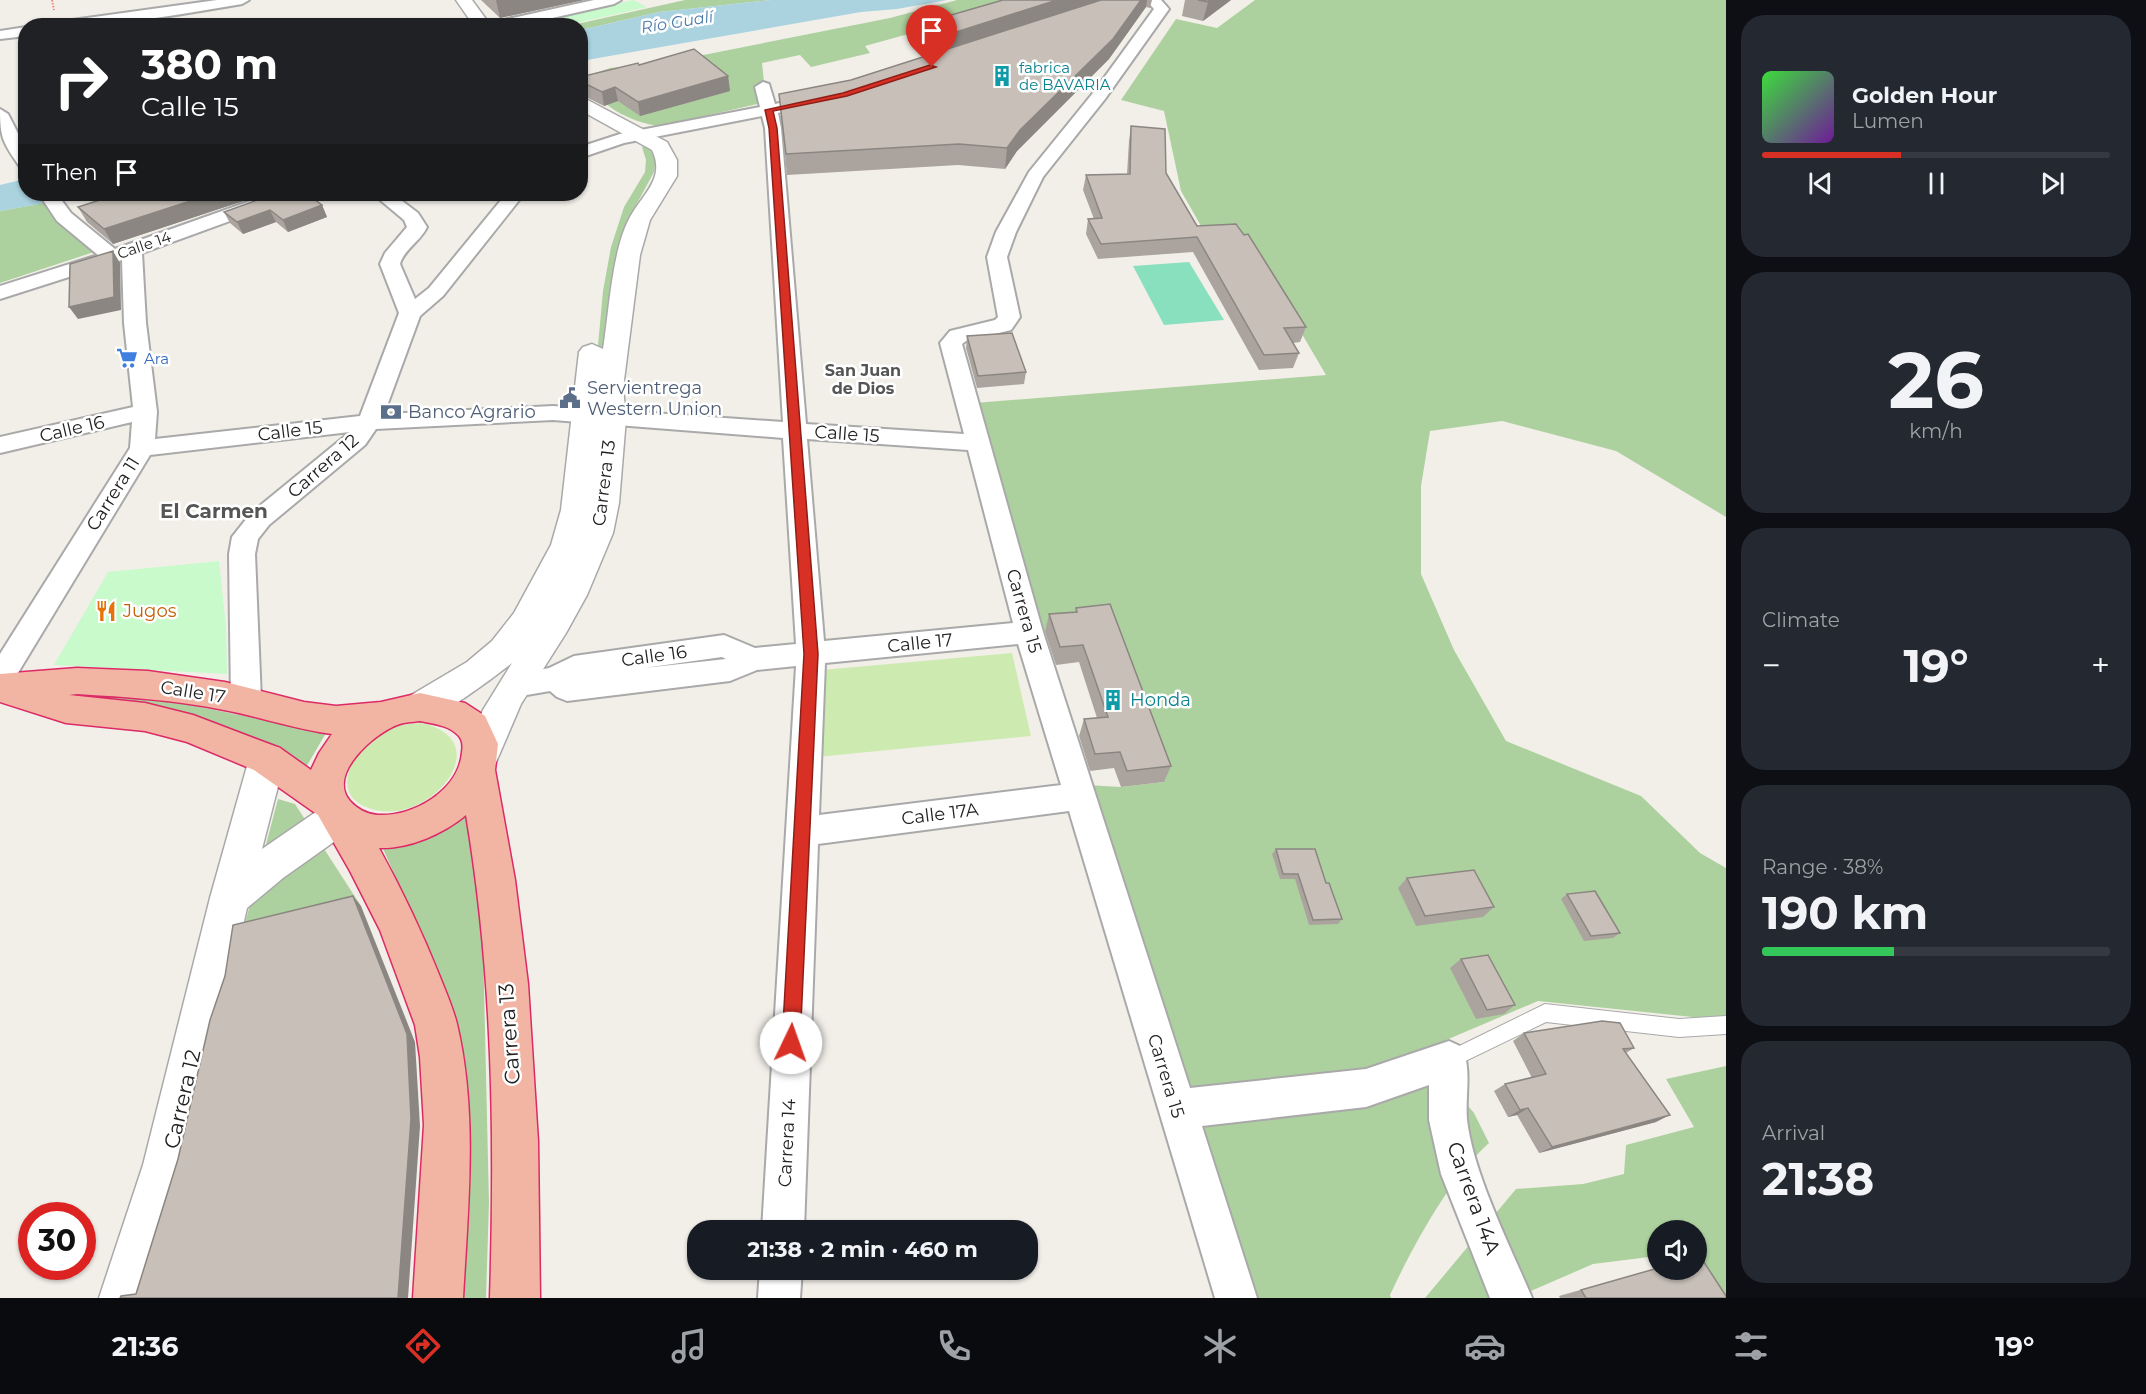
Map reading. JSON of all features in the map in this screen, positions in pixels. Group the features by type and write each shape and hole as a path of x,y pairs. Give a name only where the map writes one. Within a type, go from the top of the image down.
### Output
{"highway":[{"name":"Calle 17","path":"0,689 77,681 101,682 201,692 246,700 304,716 336,720 384,716"},
{"name":"Calle 17","path":"0,689 66,710 146,717 193,729 267,759 337,813"},
{"path":"337,813 362,830 389,832 417,827 444,813 465,794 480,764 480,739 471,725 458,715 440,708 420,707 384,716 363,728 345,744 332,764 327,784 337,813 380,886 404,936 436,1025 446,1098 445,1182 438,1298"},
{"name":"Carrera 13","path":"480,764 496,879 510,1026 516,1134 515,1298"}],"street":[{"path":"123,18 242,0"},
{"path":"464,0 477,18"},
{"path":"531,18 614,0"},
{"name":"Carrera 15","path":"1153,0 1161,5 1162,9 1099,96 1035,176 1000,244 997,257 1010,317 1003,325 958,336 951,344 1029,632 1236,1298"},
{"path":"171,12 180,18"},
{"path":"0,35 18,32"},
{"path":"588,150 766,98 801,103"},
{"name":"Carrera 14","path":"766,98 773,128 811,654 783,1220"},
{"name":"Carrera 13","path":"480,764 495,720 514,685 566,605 598,533 604,503 612,418 610,388 629,255 639,220 667,176 667,160 660,146 588,107"},
{"path":"18,121 2,122 18,150"},
{"name":"Carrera 13","path":"420,707 479,671 504,650 525,622 549,581 569,537 576,510 597,316 612,248 621,224 644,187 650,168 638,135"},
{"path":"53,201 64,217 122,253"},
{"name":"Calle 14","path":"0,293 122,253 267,201"},
{"path":"391,201 411,217 417,227 392,257 390,264 410,312 435,292 509,201"},
{"name":"Carrera 11","path":"5,662 142,448 145,412 135,323 122,253"},
{"name":"Carrera 12","path":"246,700 242,554 245,537 260,519 357,440 369,422 410,312"},
{"name":"Calle 16","path":"0,445 145,412"},
{"name":"Calle 15","path":"142,448 369,422 553,413 978,443"},
{"name":"Calle 17","path":"811,654 1029,632"},
{"name":"Calle 16","path":"514,685 556,679 567,689 730,670 753,659 811,654"},
{"name":"Carrera 12","path":"124,1298 166,1165 230,898 267,759"},
{"name":"Calle 17A","path":"801,832 1080,796"},
{"path":"230,898 337,813"},
{"path":"1177,1109 1366,1088 1449,1060"},
{"name":"Carrera 14A","path":"1449,1060 1448,1120 1461,1174 1511,1298"},
{"path":"779,1298 780,1280"}],"lane":[{"path":"1449,1060 1545,1013 1679,1029 1726,1025"}],"green space":[{"path":"633,0 647,7 588,20 588,18 554,18"},
{"path":"685,0 771,0 659,12 588,28 588,22"},
{"path":"957,0 1077,0 927,41 912,33 865,46 870,53 811,67 800,55 762,63 766,102 661,126 638,121 616,111 588,87 588,75 610,68 663,63 890,18"},
{"path":"1255,0 1726,0 1726,517 1616,451 1502,421 1430,431 1421,486 1421,574 1454,650 1506,741 1641,796 1700,853 1726,868 1726,1015 1712,1019 1538,1001 1359,1077 1296,1076 1184,1094 1086,785 1121,787 1164,782 1106,622 1038,633 974,403 1326,375 1238,225 1201,226 1181,191 1164,111 1121,100 1176,19 1217,28"},
{"path":"647,146 656,159 654,172 634,209 620,259 592,411 603,291 611,247 624,207 645,172 646,160 642,147"},
{"path":"49,202 100,250 0,283 0,211"},
{"path":"1189,262 1224,320 1164,325 1133,266"},
{"path":"219,561 226,626 227,674 54,665 108,572"},
{"path":"1012,653 1031,736 817,757 822,670"},
{"path":"59,693 137,694 326,733 305,769 169,713"},
{"path":"421,723 445,733 455,747 455,764 447,781 431,796 411,807 389,812 366,807 354,799 348,790 347,779 357,756 366,745 385,730"},
{"path":"278,799 295,804 361,906 242,935"},
{"path":"469,803 483,945 489,1203 486,1298 453,1298 440,978 381,844"},
{"path":"1726,1066 1726,1298 1707,1280 1707,1220 1647,1220 1647,1257 1593,1264 1524,1294 1524,1298 1425,1298 1516,1189 1583,1184 1624,1174 1626,1145 1694,1127 1666,1079"},
{"path":"1443,1076 1474,1113 1489,1143 1460,1175 1433,1214 1399,1276 1390,1295 1391,1298 1248,1298 1193,1124"}],"water":[{"name":"Río Gualí","path":"771,0 947,0 897,9 861,12 588,60 588,28 659,12"},
{"path":"18,181 18,201 57,201 0,211 0,185"}],"building":[{"path":"1003,0 1057,0 950,34 927,22"},
{"name":"fabrica de BAVARIA","path":"1101,0 1141,0 1113,39 1020,130 1007,148 959,144 786,154 779,94 851,80"},
{"path":"694,49 728,76 638,102 615,87 602,92 588,85 588,75 638,63 639,65"},
{"path":"1131,126 1165,129 1166,173 1197,226 1236,224 1244,235 1248,234 1306,327 1284,328 1299,353 1264,355 1197,237 1101,244 1088,219 1102,218 1086,175 1130,174"},
{"path":"97,201 190,201 104,229 78,207"},
{"path":"255,201 317,201 322,205 283,220 270,210 237,222 224,212"},
{"path":"113,251 114,297 69,307 70,264"},
{"path":"1012,333 1026,372 978,376 967,336"},
{"name":"Honda","path":"1110,604 1171,766 1127,771 1120,752 1095,754 1084,719 1108,717 1083,645 1060,647 1049,614 1077,612 1076,608"},
{"path":"1276,849 1315,849 1326,883 1329,883 1342,919 1313,920 1298,874 1283,874"},
{"path":"1474,870 1494,907 1425,916 1407,878"},
{"path":"1595,891 1620,933 1591,936 1567,894"},
{"path":"353,896 407,1034 411,1119 398,1298 120,1298 136,1294 178,1159 210,1020 225,976 233,925"},
{"path":"1488,955 1515,1005 1487,1010 1461,959"},
{"path":"1602,1021 1620,1023 1634,1048 1623,1049 1670,1115 1552,1147 1528,1108 1520,1110 1505,1084 1546,1074 1524,1033"},
{"path":"1707,1267 1726,1298 1586,1298 1581,1290 1647,1271 1647,1280 1707,1280"}],"place":[{"name":"fabrica de BAVARIA","path":"1002,76"},
{"name":"Ara","path":"127,358"},
{"name":"Servientrega Western Union","path":"570,398"},
{"name":"Banco Agrario","path":"391,412"},
{"name":"Jugos","path":"106,611"},
{"name":"Honda","path":"1113,700"}],"district":[{"name":"San Juan de Dios","path":"863,379"},
{"name":"El Carmen","path":"214,511"}],"route":[{"path":"791,1043 811,654 773,128 769,110 844,95 932,67"}]}
